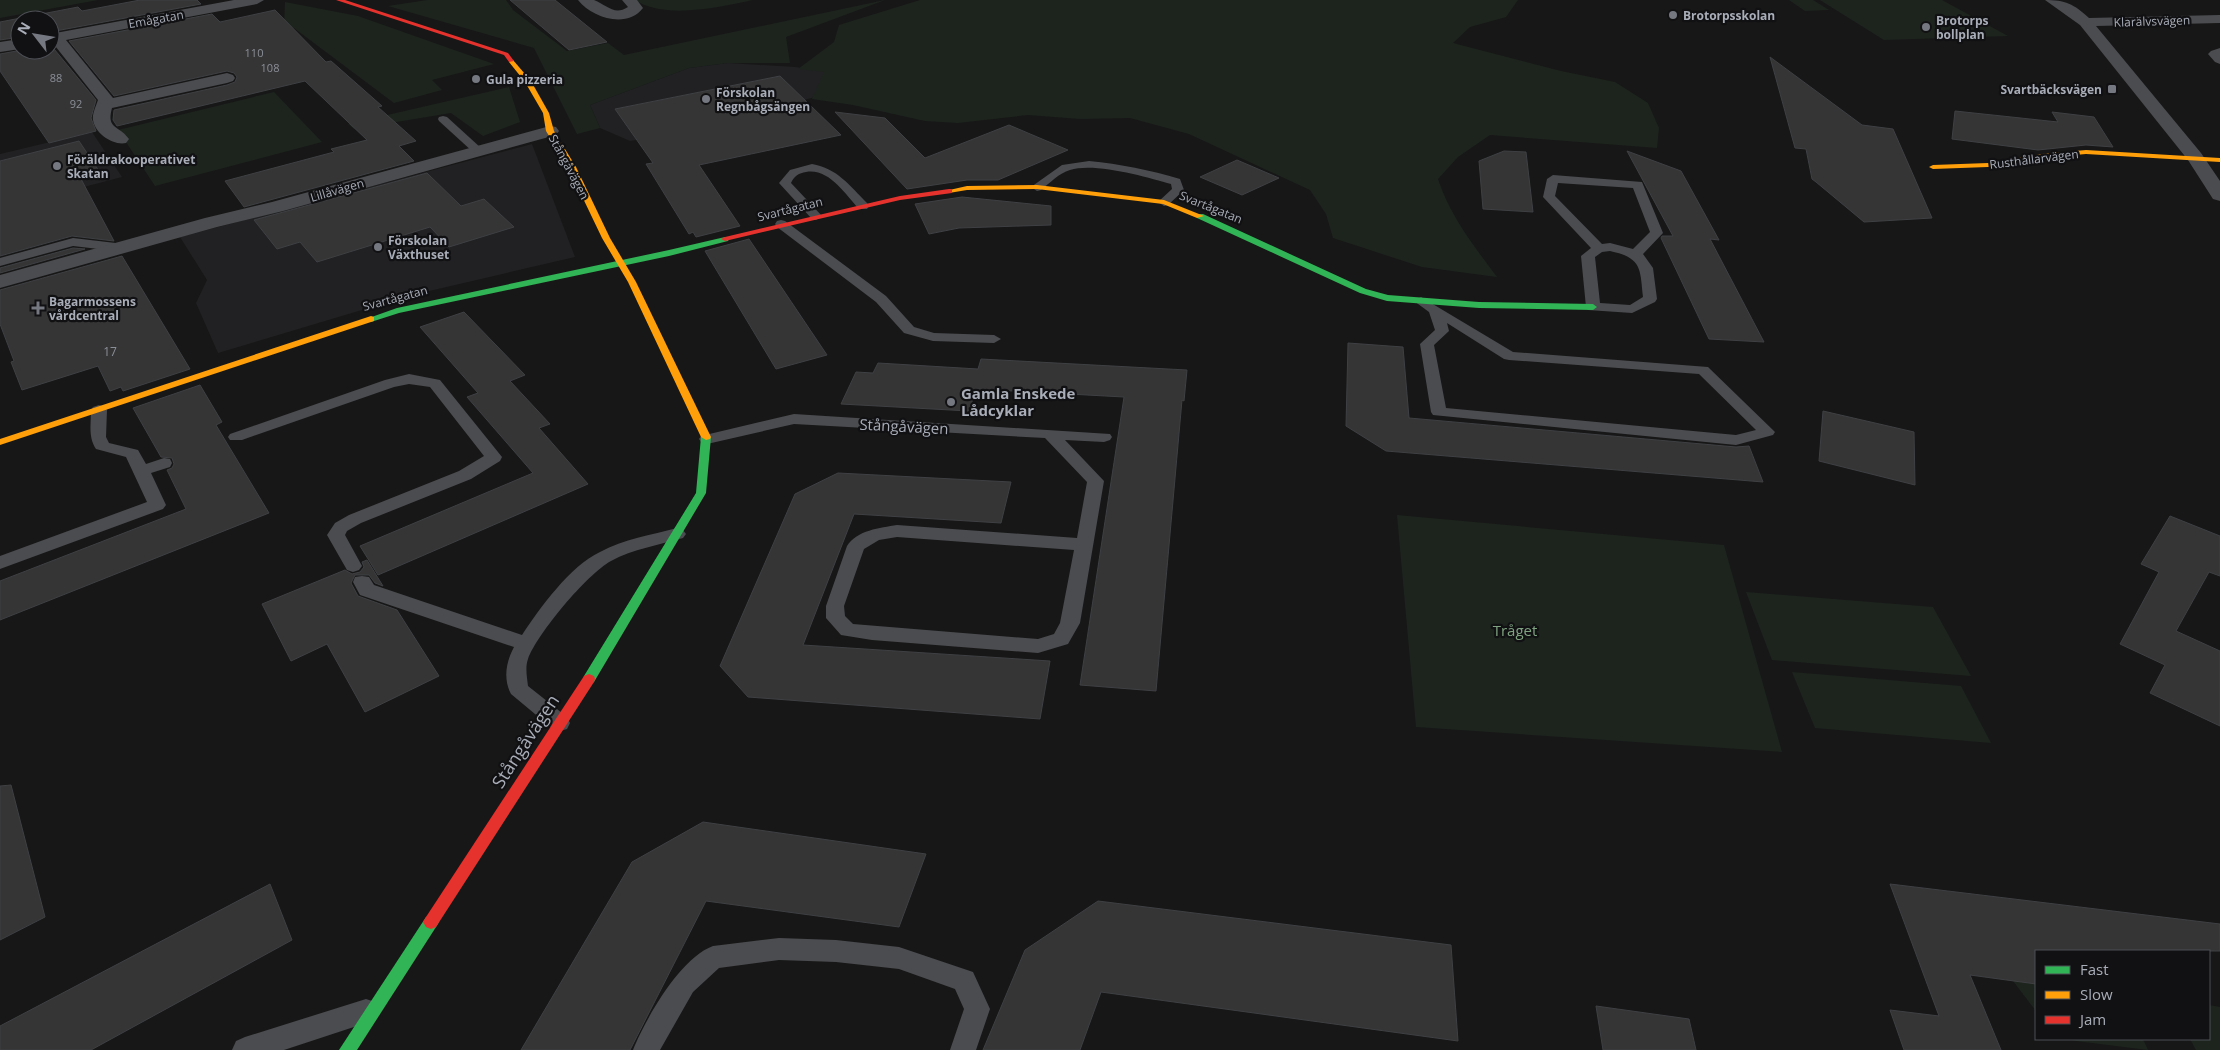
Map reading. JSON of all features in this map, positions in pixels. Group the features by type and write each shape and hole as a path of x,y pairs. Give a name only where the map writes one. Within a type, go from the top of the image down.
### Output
{"street":[{"name":"Emågatan","path":"60,37 257,0"},
{"name":"Stångåvägen","path":"339,0 506,54 528,81 546,113 550,131 572,167 606,238 621,263 707,440 700,493 677,534 560,723 347,1050"},
{"path":"585,0 607,14 617,16 632,12 636,8 629,0"},
{"path":"2052,0 2075,13 2085,22 2195,157 2220,195"},
{"name":"Klarälvsvägen","path":"2085,22 2220,19"},
{"path":"2187,20 2220,32"},
{"name":"Emågatan","path":"60,46 97,86 106,100 101,118 105,128 120,139"},
{"path":"2220,53 2216,54 2220,59"},
{"path":"105,106 227,78"},
{"name":"Lillåvägen","path":"0,282 550,131"},
{"name":"Rusthållarvägen","path":"1933,167 1988,165 2042,156 2086,152 2195,157"},
{"path":"2195,157 2220,160"},
{"name":"Svartågatan","path":"0,442 398,311 724,240 816,216 900,198 967,188 1037,187 1164,202 1207,218 1363,291 1386,298 1479,305 1593,307"}],"lane":[{"path":"443,119 477,150"},
{"path":"1037,187 1066,167 1087,164 1176,182 1178,190 1164,202"},
{"path":"816,216 785,183 787,176 797,170 819,167 831,174 863,206"},
{"path":"1599,248 1548,198 1553,179 1638,185 1657,233 1637,253"},
{"path":"781,224 881,299 909,330 933,337 994,338"},
{"name":"Lillåvägen","path":"0,262 73,242 124,248"},
{"path":"1610,247 1637,253 1646,265 1650,299 1632,309 1593,307 1588,256 1599,248 1610,247"},
{"path":"1421,301 1436,310 1509,356 1703,370 1767,432 1736,440 1439,412 1427,344 1442,331 1436,310"},
{"path":"236,437 390,383 409,379 435,383 494,458 466,475 355,519 342,527 336,535 366,590 526,644"},
{"path":"0,563 157,505 132,454 102,446 98,437 99,410"},
{"name":"Stångåvägen","path":"707,440 794,420 1104,437"},
{"path":"1050,434 1096,481 1086,545 1070,623 1061,639 1038,646 872,633 848,630 836,618 835,606 856,546 874,535 897,531 1086,545"},
{"path":"142,471 164,463"},
{"path":"560,723 518,689 517,661 526,644 582,573 596,561 621,549 677,534"},
{"path":"646,1050 684,984 713,957 779,949 836,951 899,958 964,980 978,1009 963,1050"},
{"path":"245,1050 374,1008"}],"shaded area":[{"name":"Förskolan Regnbågsängen","path":"728,63 795,67 836,73 831,93 663,136 630,141 600,128 590,105 689,68"},
{"name":"Föräldrakooperativet Skatan","path":"92,132 122,177 0,209 0,154"},
{"name":"Förskolan Växthuset","path":"532,144 575,257 412,295 218,353 196,303 207,280 180,237"}],"green space":[{"path":"0,0 98,0 44,10 10,10 10,16 0,18"},
{"path":"427,0 506,0 513,10 567,51 608,43 624,55 885,0 786,37 790,63 728,63 689,68 590,105 600,128 577,134 534,48 388,6"},
{"path":"635,0 753,0 724,6 677,11 647,6"},
{"path":"920,0 1518,0 1506,17 1470,27 1453,43 1561,71 1615,82 1648,103 1659,128 1657,148 1490,135 1458,157 1438,179 1456,218 1497,277 1422,267 1333,238 1326,214 1310,190 1189,134 1130,118 1080,119 1028,115 958,123 925,121 853,105 812,99 824,72 798,69 834,42 839,25"},
{"path":"1789,0 1813,0 1829,10 1805,11"},
{"name":"Brotorps bollplan","path":"1820,0 1942,0 2008,36 1884,40"},
{"path":"285,2 358,16 494,64 432,80 442,90 394,103 294,28 284,25"},
{"path":"509,87 520,122 483,136 451,113 354,129 348,124"},
{"path":"274,92 322,142 155,186 118,130"},
{"name":"Tråget","path":"1397,515 1724,545 1782,752 1416,727"},
{"path":"1746,592 1933,607 1971,676 1772,660"},
{"path":"1792,672 1961,686 1991,743 1815,728"},
{"path":"2013,981 2035,984 2035,1010"},
{"path":"2210,1005 2220,1007 2220,1050 2196,1050 2191,1040 2210,1040"},
{"path":"2072,1040 2143,1040 2148,1050"}],"building":[{"path":"140,0 197,0 201,4 60,30 60,10 78,7 82,11"},
{"path":"510,0 555,0 607,42 569,50"},
{"path":"275,10 326,62 331,61 382,106 378,107 416,141 399,146 414,161 244,207 225,181 334,152 331,149 367,140 305,81 117,126 113,120 114,110 227,85 235,82 237,77 234,73 227,71 114,96 69,41 212,14 220,22"},
{"path":"10,20 10,38 0,40 0,22"},
{"path":"10,52 10,60 60,60 60,56 96,100 91,118 96,131 49,143 0,71 0,54"},
{"path":"1770,57 1862,125 1893,129 1932,218 1864,222 1812,179 1806,149 1795,148"},
{"path":"780,76 841,135 699,165 740,226 696,237 693,232 689,234 646,164 653,163 615,109"},
{"path":"1955,111 2058,122 2052,112 2094,117 2113,147 2086,145 2038,150 1952,139"},
{"path":"835,112 885,118 925,158 1009,125 1068,150 998,180 967,180 907,189"},
{"path":"79,141 101,174 81,179 114,241 72,236 0,256 0,161"},
{"path":"1504,151 1526,152 1533,212 1483,209 1479,161"},
{"path":"1627,151 1681,171 1719,240 1710,239 1764,342 1709,339 1661,238 1662,236 1673,236"},
{"path":"1237,160 1279,178 1242,195 1200,177"},
{"path":"427,173 461,206 484,199 514,227 449,247 430,227 317,262 300,242 277,249 254,220"},
{"path":"962,197 1051,206 1051,225 959,228 929,234 915,204"},
{"path":"749,239 827,355 776,369 705,251"},
{"path":"73,248 85,249 0,273 0,268"},
{"path":"122,256 190,369 123,391 121,387 110,391 98,366 22,390 11,362 14,361 0,324 0,290"},
{"path":"464,312 525,375 510,381 550,424 539,428 588,484 378,575 360,546 533,473 467,397 478,393 420,327"},
{"path":"1348,343 1403,347 1409,418 1736,447 1749,446 1763,482 1386,451 1346,426"},
{"path":"981,359 1187,370 1184,401 1182,400 1156,691 1080,685 1124,397 976,389 969,411 841,404 856,372 873,373 878,363 978,369"},
{"path":"200,385 222,422 216,425 269,513 0,620 0,581 186,509 167,470 172,468 174,464 172,458 161,457 133,408"},
{"path":"1823,411 1914,432 1915,485 1819,461"},
{"path":"838,473 1011,482 1001,523 854,514 803,645 1050,661 1040,719 748,697 720,666 795,494"},
{"path":"2170,516 2220,536 2220,576 2209,572 2176,631 2220,651 2220,726 2150,693 2165,665 2120,644 2159,572 2141,564"},
{"path":"367,560 383,586 375,583 369,575 355,575 351,583 358,596 397,610 439,676 365,712 327,644 291,661 262,604 345,570 352,574 360,572 364,567 362,562"},
{"path":"11,785 45,917 0,940 0,786"},
{"path":"703,822 926,854 899,927 706,901 630,1050 521,1050 632,862"},
{"path":"270,884 292,940 91,1050 0,1050 0,1026"},
{"path":"1890,884 2220,924 2220,951 2035,950 2035,984 1970,975 2001,1050 1904,1050 1890,1010 1939,1016"},
{"path":"1098,901 1451,945 1458,1041 1101,992 1080,1050 983,1050 1025,950"},
{"path":"1596,1006 1689,1019 1696,1050 1603,1050"}],"traffic: fast":[{"path":"1200,216 1363,291 1387,298 1479,305 1593,307"},
{"path":"371,319 397,311 669,253 725,239"},
{"path":"589,679 701,493 706,437"},
{"path":"347,1050 431,922"}],"traffic: slow":[{"path":"511,61 528,81 546,113 550,131 572,167 606,238 632,282 706,437"},
{"path":"1933,167 1988,165 2042,156 2086,152 2220,160"},
{"path":"949,191 967,188 1037,187 1164,202 1200,216"},
{"path":"0,442 371,319"}],"traffic: jam":[{"path":"339,0 506,54 511,61"},
{"path":"725,239 900,198 949,191"},
{"path":"431,922 589,679"}],"place":[{"name":"Brotorpsskolan","path":"1673,15"},
{"name":"Brotorps bollplan","path":"1926,27"},
{"name":"Gula pizzeria","path":"476,79"},
{"name":"Svartbäcksvägen","path":"2112,89"},
{"name":"Förskolan Regnbågsängen","path":"706,99"},
{"name":"Föräldrakooperativet Skatan","path":"57,166"},
{"name":"Förskolan Växthuset","path":"378,247"},
{"name":"Bagarmossens vårdcentral","path":"38,308"},
{"name":"Gamla Enskede Lådcyklar","path":"951,402"}]}
